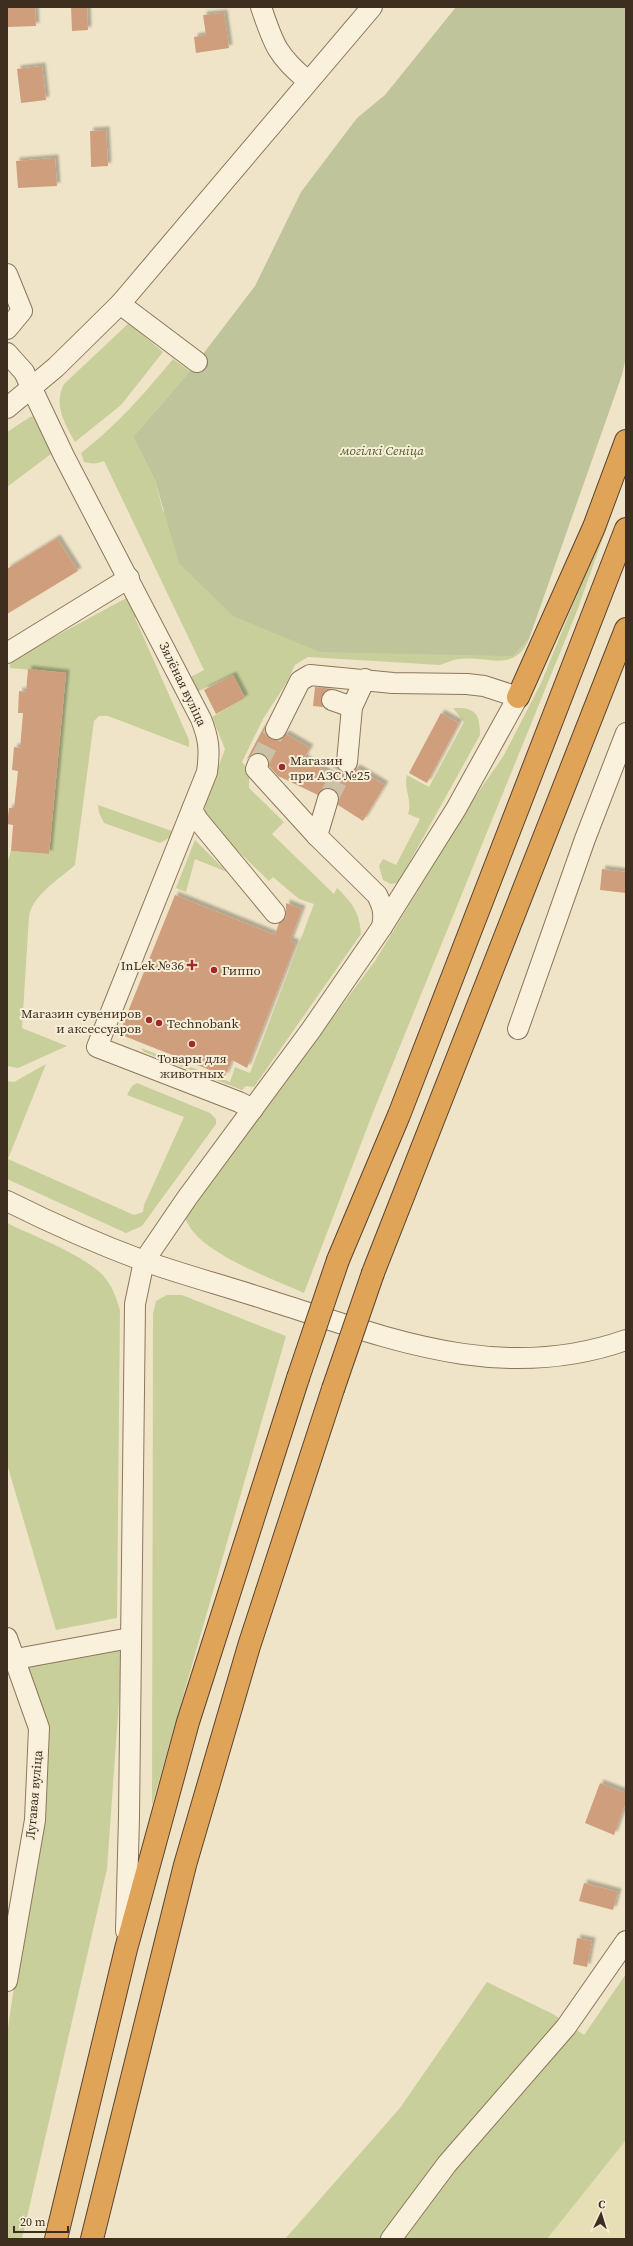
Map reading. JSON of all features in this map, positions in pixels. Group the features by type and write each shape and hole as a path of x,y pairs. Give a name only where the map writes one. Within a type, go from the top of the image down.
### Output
{"highway":[{"path":"518,697 594,527 626,441"},
{"path":"56,2239 126,1949 188,1722 298,1378 338,1260 399,1114 626,529"},
{"path":"92,2239 185,1865 249,1646 333,1389 373,1273 626,629"}],"street":[{"path":"261,7 272,41 283,59 308,81"},
{"path":"7,408 32,389 120,304 372,7"},
{"path":"7,274 22,311 7,329"},
{"path":"120,304 197,362"},
{"name":"Зялёная вуліца","path":"7,353 24,372 70,467 201,718 208,737 210,753 208,772 97,1047 239,1102 253,1110"},
{"path":"7,653 129,578"},
{"path":"276,729 300,681 310,675 359,692"},
{"path":"126,1949 135,1304 144,1260 187,1198 253,1110 382,927 456,809 518,697 484,686 467,684 393,683 359,692 333,695"},
{"path":"347,762 359,692"},
{"path":"518,1029 585,839 626,733"},
{"path":"258,764 256,769 317,836 377,895 383,907 384,918 382,927"},
{"path":"317,836 328,799"},
{"path":"192,810 198,820 275,913"},
{"path":"7,1201 40,1218 144,1260 397,1340 440,1351 481,1357 527,1358 570,1354 626,1340"},
{"name":"Лугавая вуліца","path":"7,1638 16,1659 39,1728 35,1820 7,1981"},
{"path":"16,1659 130,1638"},
{"path":"391,2239 447,2164 566,2027 626,1941"}],"shaded area":[{"path":"626,2140 626,2239 547,2239 617,2151"}],"green space":[{"name":"могілкі Сеніца","path":"456,7 626,7 626,357 622,375 529,639 513,656 320,652 233,616 179,563 155,480 133,437 190,371 255,286 301,192 357,118 385,95"},
{"path":"129,323 163,352 121,405 75,442 64,421 60,407 61,392 64,384"},
{"path":"173,359 190,371 133,437 155,480 163,511 515,654 529,639 523,650 516,656 508,660 499,661 469,658 458,659 440,665 308,657 295,665 287,682 263,719 242,762 249,771 249,788 284,822 272,834 334,894 337,888 347,898 357,914 361,934 254,1087 246,1086 242,1090 144,1052 141,1048 230,1082 235,1067 250,1073 314,904 299,899 273,877 269,881 211,825 205,815 205,803 225,749 212,717 245,698 233,675 197,692 191,677 204,670 104,461 99,463 84,462 81,453 130,409"},
{"path":"35,416 55,451 7,487 7,432 30,417"},
{"path":"621,487 577,611 372,1115 304,1293 255,1272 218,1252 202,1241 191,1229 185,1216 375,961 473,800 504,755 541,683"},
{"path":"128,597 138,614 135,618 189,740 189,747 108,716 99,716 94,721 75,865 41,895 31,909 29,917 22,1028 67,1046 18,1068 7,1066 7,863 11,851 49,854 66,673 10,668 10,661"},
{"path":"453,708 471,710 475,713 479,721 480,735 398,883 391,884 383,880 379,866 383,859 396,865 420,819 408,814 409,804 406,785 407,775 429,787 464,722"},
{"path":"98,805 172,831 169,838 160,843 104,823 99,813"},
{"path":"195,840 227,872 195,859 186,892 176,888"},
{"path":"46,1064 8,1159 134,1215 143,1212 144,1205 184,1117 127,1095 132,1086 137,1083 210,1113 216,1119 216,1124 142,1226 126,1233 7,1179 7,1081 14,1082"},
{"path":"7,1223 74,1255 98,1271 111,1287 120,1310 117,1618 56,1630 7,1464"},
{"path":"167,1295 182,1295 286,1336 152,1805 153,1314 156,1301"},
{"path":"123,1645 107,1869 22,2239 7,2239 7,2034 39,1820 42,1726 21,1663"},
{"path":"626,1974 626,2140 547,2239 285,2239 400,2108 487,1982 553,2014 584,2035"}],"building":[{"path":"8,7 35,7 36,26 8,27"},
{"path":"71,7 87,7 88,30 72,31"},
{"path":"224,13 229,48 196,53 194,37 206,35 203,15"},
{"path":"42,66 46,100 21,103 17,69"},
{"path":"106,130 108,166 91,167 90,131"},
{"path":"55,158 57,186 18,188 16,161"},
{"path":"57,538 78,571 7,614 7,569"},
{"path":"28,669 66,673 49,854 11,851 13,825 7,824 9,808 14,808 18,771 12,770 14,747 20,748 23,713 18,713 19,691 26,692"},
{"path":"233,675 245,698 216,714 204,690"},
{"path":"315,687 334,689 325,691 321,696 323,707 313,706"},
{"path":"441,713 459,723 427,783 409,773"},
{"path":"265,725 266,735 271,739 277,740 286,734 310,748 304,758 333,776 338,768 346,773 352,772 357,768 385,785 363,821 338,805 339,796 332,788 325,788 318,795 278,776 269,766 267,757 263,754 256,753 247,759"},
{"path":"602,869 626,872 626,893 600,890"},
{"path":"175,895 275,935 279,923 286,917 286,903 302,909 290,941 296,943 247,1068 232,1060 225,1076 119,1034"},
{"path":"600,1783 626,1793 626,1802 614,1835 585,1823"},
{"path":"584,1883 618,1892 613,1910 579,1901"},
{"path":"577,1938 592,1941 587,1967 573,1964"}],"tunnel":[{"path":"258,764 276,729"},
{"path":"328,799 347,762"}],"place":[{"name":"Магазин при АЗС №25","path":"282,767"},
{"name":"InLek №36","path":"192,965"},
{"name":"Гиппо","path":"214,970"},
{"name":"Магазин сувениров и аксессуаров","path":"149,1020"},
{"name":"Technobank","path":"159,1023"},
{"name":"Товары для животных","path":"192,1044"}]}
